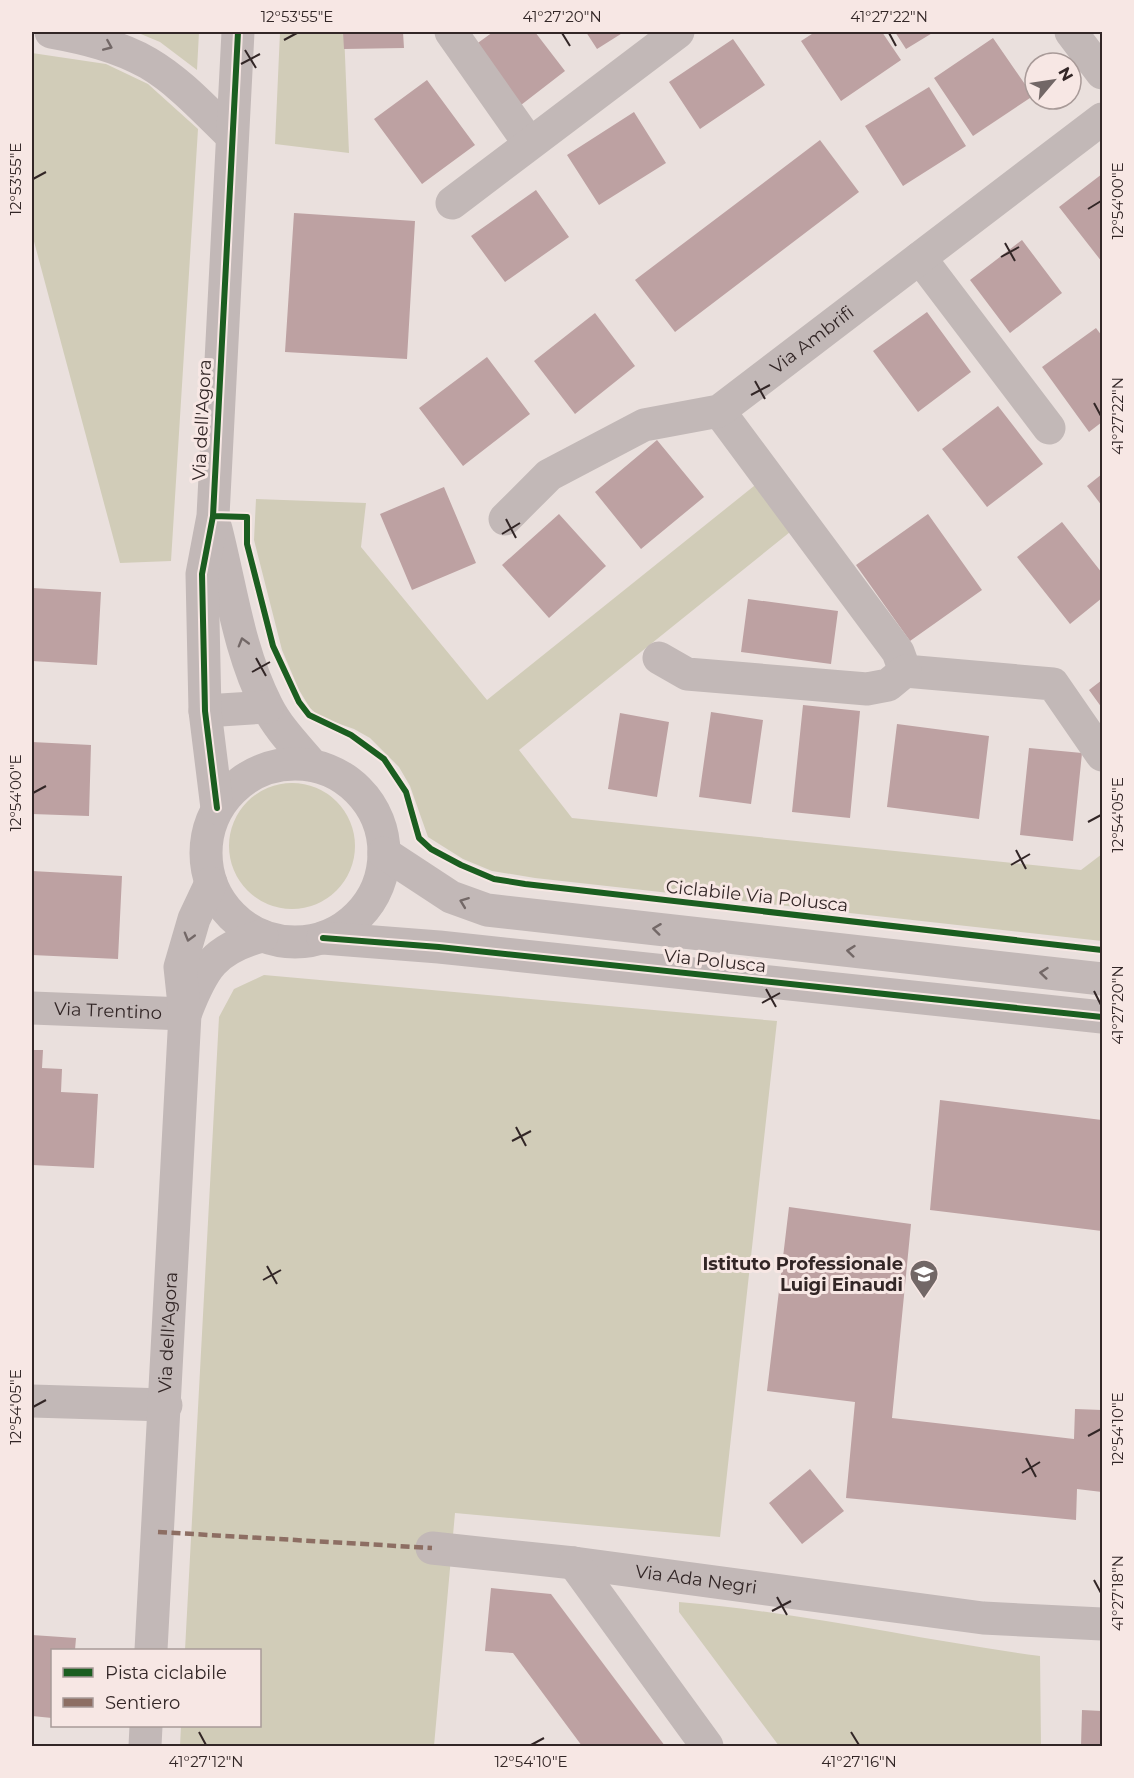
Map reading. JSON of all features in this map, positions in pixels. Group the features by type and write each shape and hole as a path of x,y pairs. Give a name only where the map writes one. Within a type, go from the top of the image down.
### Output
{"street":[{"path":"51,32 95,40 148,63 190,97 232,136"},
{"name":"Via dell'Agora","path":"217,808 205,711 202,574 213,516 238,32"},
{"path":"451,32 529,143"},
{"path":"452,203 678,32"},
{"path":"1071,32 1102,73"},
{"name":"Via Ambrifi","path":"719,411 1102,119"},
{"path":"920,258 1049,428"},
{"path":"505,519 549,475 644,425 719,411 898,652 905,671"},
{"name":"Via dell'Agora","path":"213,516 251,669 267,707 286,736 312,765"},
{"path":"659,658 687,674 867,689 888,685 905,671 1053,684 1102,754"},
{"path":"205,711 267,707"},
{"name":"Via dell'Agora","path":"284,764 312,765 340,776 363,796 379,822 384,853 380,880 368,905 348,925 323,938 303,942 282,941 262,936 240,923 223,906 211,883 206,858 208,832 217,808 235,786 258,771 284,764"},
{"name":"Via Polusca","path":"384,853 451,897 487,910 1102,979"},
{"name":"Via dell'Agora","path":"151,1649 166,1405 185,1014 180,967 194,919 211,883"},
{"name":"Via dell'Agora","path":"185,1014 200,977 219,956 240,942 262,936"},
{"name":"Via Polusca","path":"323,938 440,947 1102,1017"},
{"name":"Via Trentino","path":"32,1008 185,1014"},
{"path":"32,1401 166,1405"},
{"name":"Via Ada Negri","path":"432,1548 574,1563 983,1618 1102,1624"},
{"path":"574,1563 707,1746"},
{"path":"145,1746 146,1727"}],"shaded area":[{"path":"136,32 199,32 197,70 160,42"},
{"path":"280,32 344,32 349,153 275,144"},
{"path":"32,53 106,64 148,84 198,129 171,561 120,563 32,234"},
{"path":"759,482 795,528 519,750 572,818 1081,870 1102,854 1102,941 535,878 492,871 463,859 428,837 410,786 399,767 370,738 354,729 320,717 310,708 299,690 282,650 254,540 256,499 366,503 361,547 487,700"},
{"path":"292,783 316,787 337,801 351,822 355,846 351,870 337,891 316,905 292,909 268,905 247,891 233,870 229,846 233,822 247,801 268,787"},
{"path":"264,975 777,1021 720,1537 455,1513 434,1746 180,1746 181,1727 261,1727 261,1649 185,1649 219,1017 234,989"},
{"path":"679,1602 769,1612 1040,1656 1041,1746 779,1746 679,1612"}],"building":[{"path":"343,32 403,32 404,48 344,49"},
{"path":"493,32 535,32 565,71 521,105 475,45"},
{"path":"586,32 624,32 597,49"},
{"path":"815,32 882,32 901,60 841,101 801,41"},
{"path":"895,32 934,32 906,49"},
{"path":"993,38 1023,82 1023,103 973,136 934,78"},
{"path":"733,39 765,85 700,129 669,82"},
{"path":"427,80 475,145 422,184 374,119"},
{"path":"929,87 966,146 903,186 865,126"},
{"path":"634,112 666,163 599,205 567,155"},
{"path":"820,140 859,192 675,332 635,280"},
{"path":"1102,174 1102,262 1059,207"},
{"path":"536,190 569,237 505,282 471,236"},
{"path":"294,213 415,221 407,359 285,352"},
{"path":"1022,240 1062,293 1010,333 970,280"},
{"path":"927,312 971,372 918,412 873,351"},
{"path":"595,313 635,366 575,414 534,361"},
{"path":"1096,328 1102,336 1102,422 1089,432 1042,367"},
{"path":"487,357 530,414 463,466 419,408"},
{"path":"998,406 1043,464 987,507 942,449"},
{"path":"657,440 704,497 641,549 595,492"},
{"path":"1102,474 1102,506 1087,486"},
{"path":"444,487 476,563 412,590 380,514"},
{"path":"559,514 606,566 549,618 502,565"},
{"path":"928,514 982,590 910,641 856,565"},
{"path":"1062,522 1102,573 1102,598 1070,624 1017,557"},
{"path":"32,588 101,592 97,665 32,661"},
{"path":"748,599 838,611 831,664 741,652"},
{"path":"1102,680 1102,708 1089,690"},
{"path":"803,705 860,711 850,818 792,812"},
{"path":"711,712 763,720 751,804 699,797"},
{"path":"620,713 669,722 657,797 608,789"},
{"path":"897,724 989,736 979,819 887,807"},
{"path":"32,742 91,745 89,816 32,814"},
{"path":"1029,748 1082,753 1073,841 1020,835"},
{"path":"32,871 122,876 118,959 32,955"},
{"path":"32,1050 43,1050 42,1068 62,1069 61,1092 98,1094 94,1168 32,1165"},
{"path":"940,1100 1102,1120 1102,1231 930,1210"},
{"path":"789,1207 911,1224 892,1418 1074,1439 1075,1409 1102,1410 1102,1492 1077,1489 1076,1520 846,1498 855,1402 767,1391"},
{"path":"810,1469 844,1511 802,1544 769,1503"},
{"path":"491,1588 551,1594 665,1746 582,1746 513,1653 485,1651"},
{"path":"32,1635 76,1638 75,1649 51,1649 51,1718 32,1716"},
{"path":"1082,1710 1102,1711 1102,1746 1081,1746"}],"marked path":[{"path":"158,1532 432,1548"}],"cycle path":[{"path":"217,808 205,711 202,574 213,516 238,32"},
{"name":"Ciclabile Via Polusca","path":"213,516 247,517 247,544 273,646 299,702 309,715 351,735 384,759 406,792 419,838 431,849 461,865 494,879 525,884 1102,950"},
{"path":"323,938 439,947 1102,1017"}],"place":[{"name":"Istituto Professionale Luigi Einaudi","path":"924,1300"}]}
